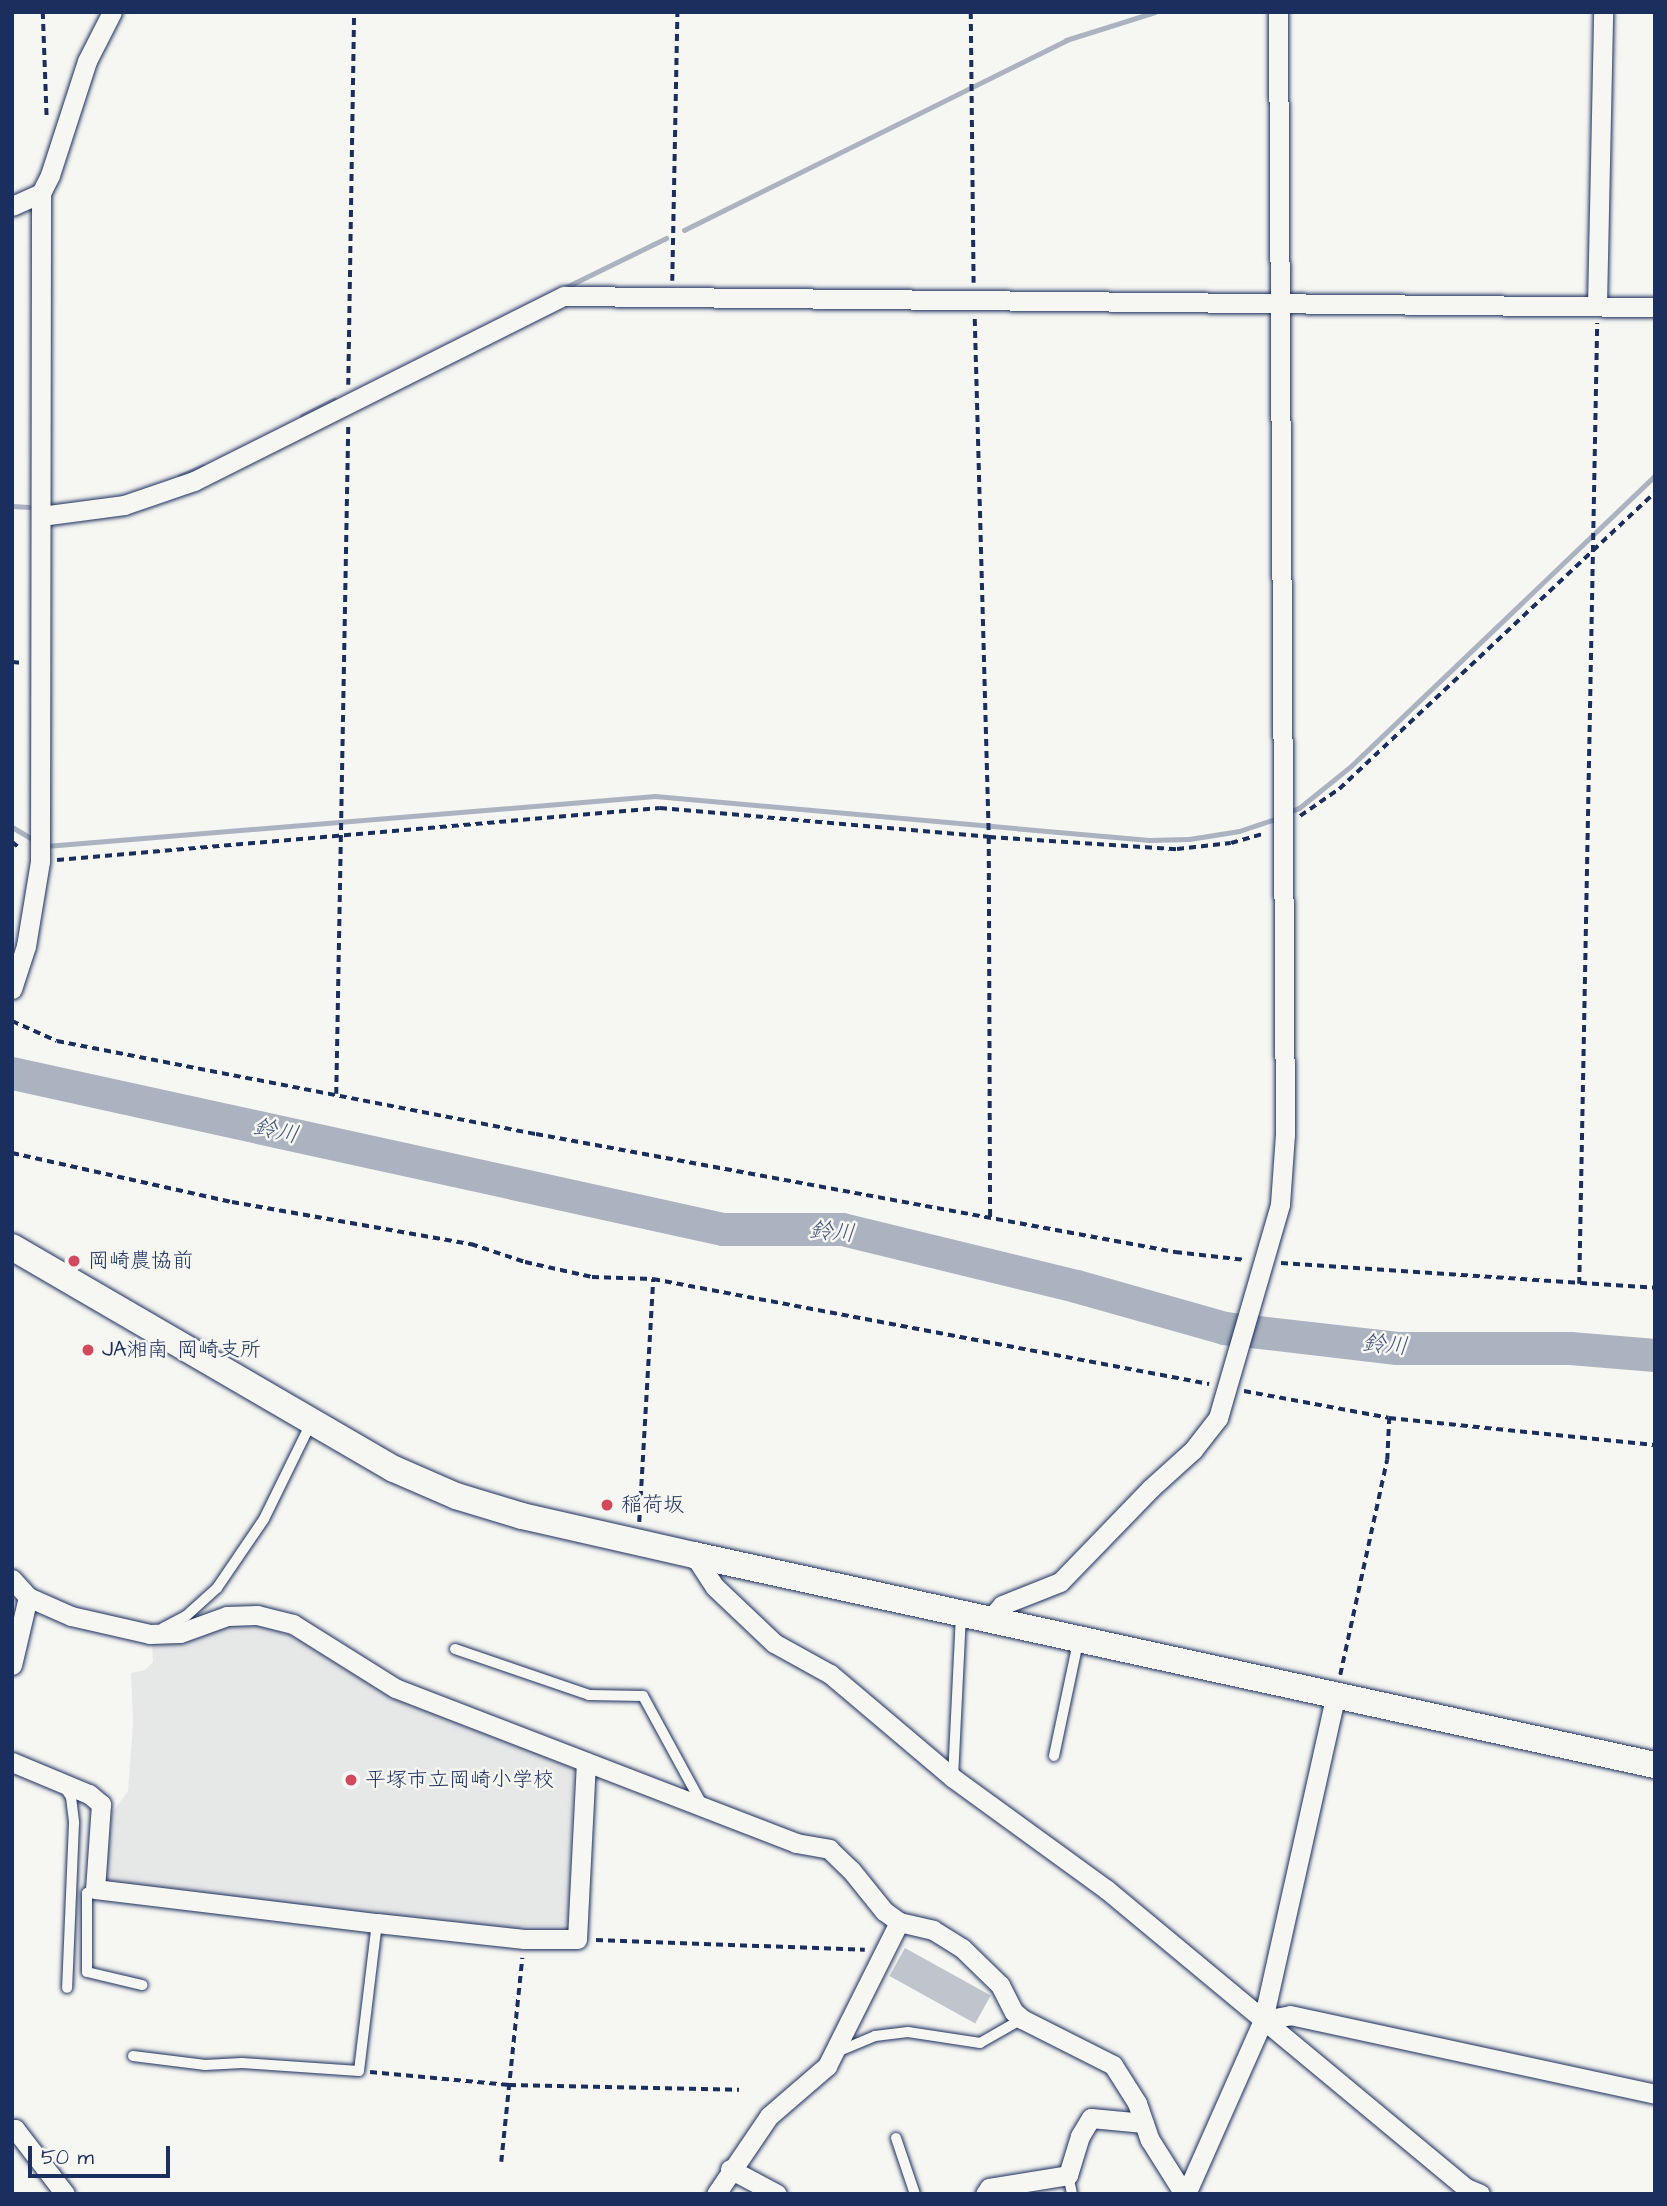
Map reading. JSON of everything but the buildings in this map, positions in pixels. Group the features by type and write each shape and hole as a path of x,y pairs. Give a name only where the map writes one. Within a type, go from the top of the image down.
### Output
{"street":[{"path":"12,989 26,946 40,861 40,193 50,175 87,61 112,12"},
{"path":"990,1619 1002,1605 1060,1582 1151,1488 1193,1450 1218,1418 1280,1203 1284,1135 1278,12"},
{"path":"1597,306 1603,12"},
{"path":"12,206 40,193"},
{"path":"41,516 124,505 194,481 564,296 1655,307"},
{"path":"12,1247 394,1469 456,1496 522,1516 694,1555 961,1611 1655,1765"},
{"path":"694,1555 715,1587 774,1643 830,1674 953,1778 1106,1889 1466,2188 1480,2194"},
{"path":"13,1581 28,1597 71,1616 150,1634 180,1633 227,1616 257,1615 293,1624 395,1688 796,1843 829,1849 851,1870 884,1911 899,1922 933,1930 962,1948 1000,1985 1014,2012 1022,2019 1113,2065 1137,2103 1163,2164 1185,2194 1263,2020 1336,1694"},
{"path":"12,1665 28,1597"},
{"path":"12,1762 89,1794 101,1804 95,1889 524,1939 577,1940 586,1762"},
{"path":"716,2194 730,2169 769,2116 827,2066 899,1922"},
{"path":"1263,2020 1290,2015 1655,2094"},
{"path":"985,2194 989,2188 1070,2184 1080,2136 1091,2118 1144,2123"},
{"path":"12,2129 15,2129 65,2194"},
{"path":"730,2169 777,2194"}],"lane":[{"path":"150,1634 186,1616 217,1588 264,1518 312,1422"},
{"path":"953,1778 961,1611"},
{"path":"1054,1756 1079,1638"},
{"path":"455,1649 589,1695 643,1696 704,1807"},
{"path":"61,1783 71,1797 74,1824 66,1988"},
{"path":"95,1889 87,1893 87,1972 142,1985"},
{"path":"133,2056 205,2065 242,2063 359,2071 377,1923"},
{"path":"832,2054 875,2036 908,2032 980,2043 1022,2019"},
{"path":"896,2138 915,2194"}],"path":[{"path":"43,12 47,121"},
{"path":"336,1094 354,12"},
{"path":"672,297 677,12"},
{"path":"971,12 975,302 989,837 990,1217"},
{"path":"1579,1285 1597,306"},
{"path":"40,861 660,808 989,837 1177,849 1231,844 1261,835 1308,812 1339,789 1655,492"},
{"path":"12,1021 57,1041 1175,1252 1262,1262 1655,1288"},
{"path":"12,1153 232,1202 471,1244 525,1262 592,1277 653,1279 1390,1418 1655,1445"},
{"path":"638,1542 653,1279"},
{"path":"1336,1694 1387,1460 1390,1418"},
{"path":"501,2162 524,1939"},
{"path":"577,1940 885,1950"},
{"path":"359,2071 509,2085 739,2090"}],"shaded area":[{"name":"平塚市立岡崎小学校","path":"229,1624 254,1624 293,1636 385,1694 569,1765 574,1770 568,1922 563,1926 522,1926 511,1935 102,1882 101,1828 128,1791 133,1723 131,1673 145,1670 153,1662 152,1643"}],"waterway":[{"path":"684,230 1066,40 1155,12"},
{"path":"562,289 666,238"},
{"path":"302,416 334,400"},
{"path":"180,476 203,466"},
{"path":"1287,813 1299,808 1351,766 1655,475"},
{"path":"12,506 29,507"},
{"path":"46,846 655,796 1149,840 1189,839 1239,831 1278,818"},
{"path":"12,827 37,842"},
{"name":"鈴川","path":"12,1073 723,1229 842,1229 1076,1286 1224,1328 1397,1348 1570,1348 1655,1355"}],"place":[{"name":"岡崎農協前","path":"74,1261"},
{"name":"JA湘南 岡崎支所","path":"88,1350"},
{"name":"稲荷坂","path":"607,1505"},
{"name":"平塚市立岡崎小学校","path":"351,1780"}]}
